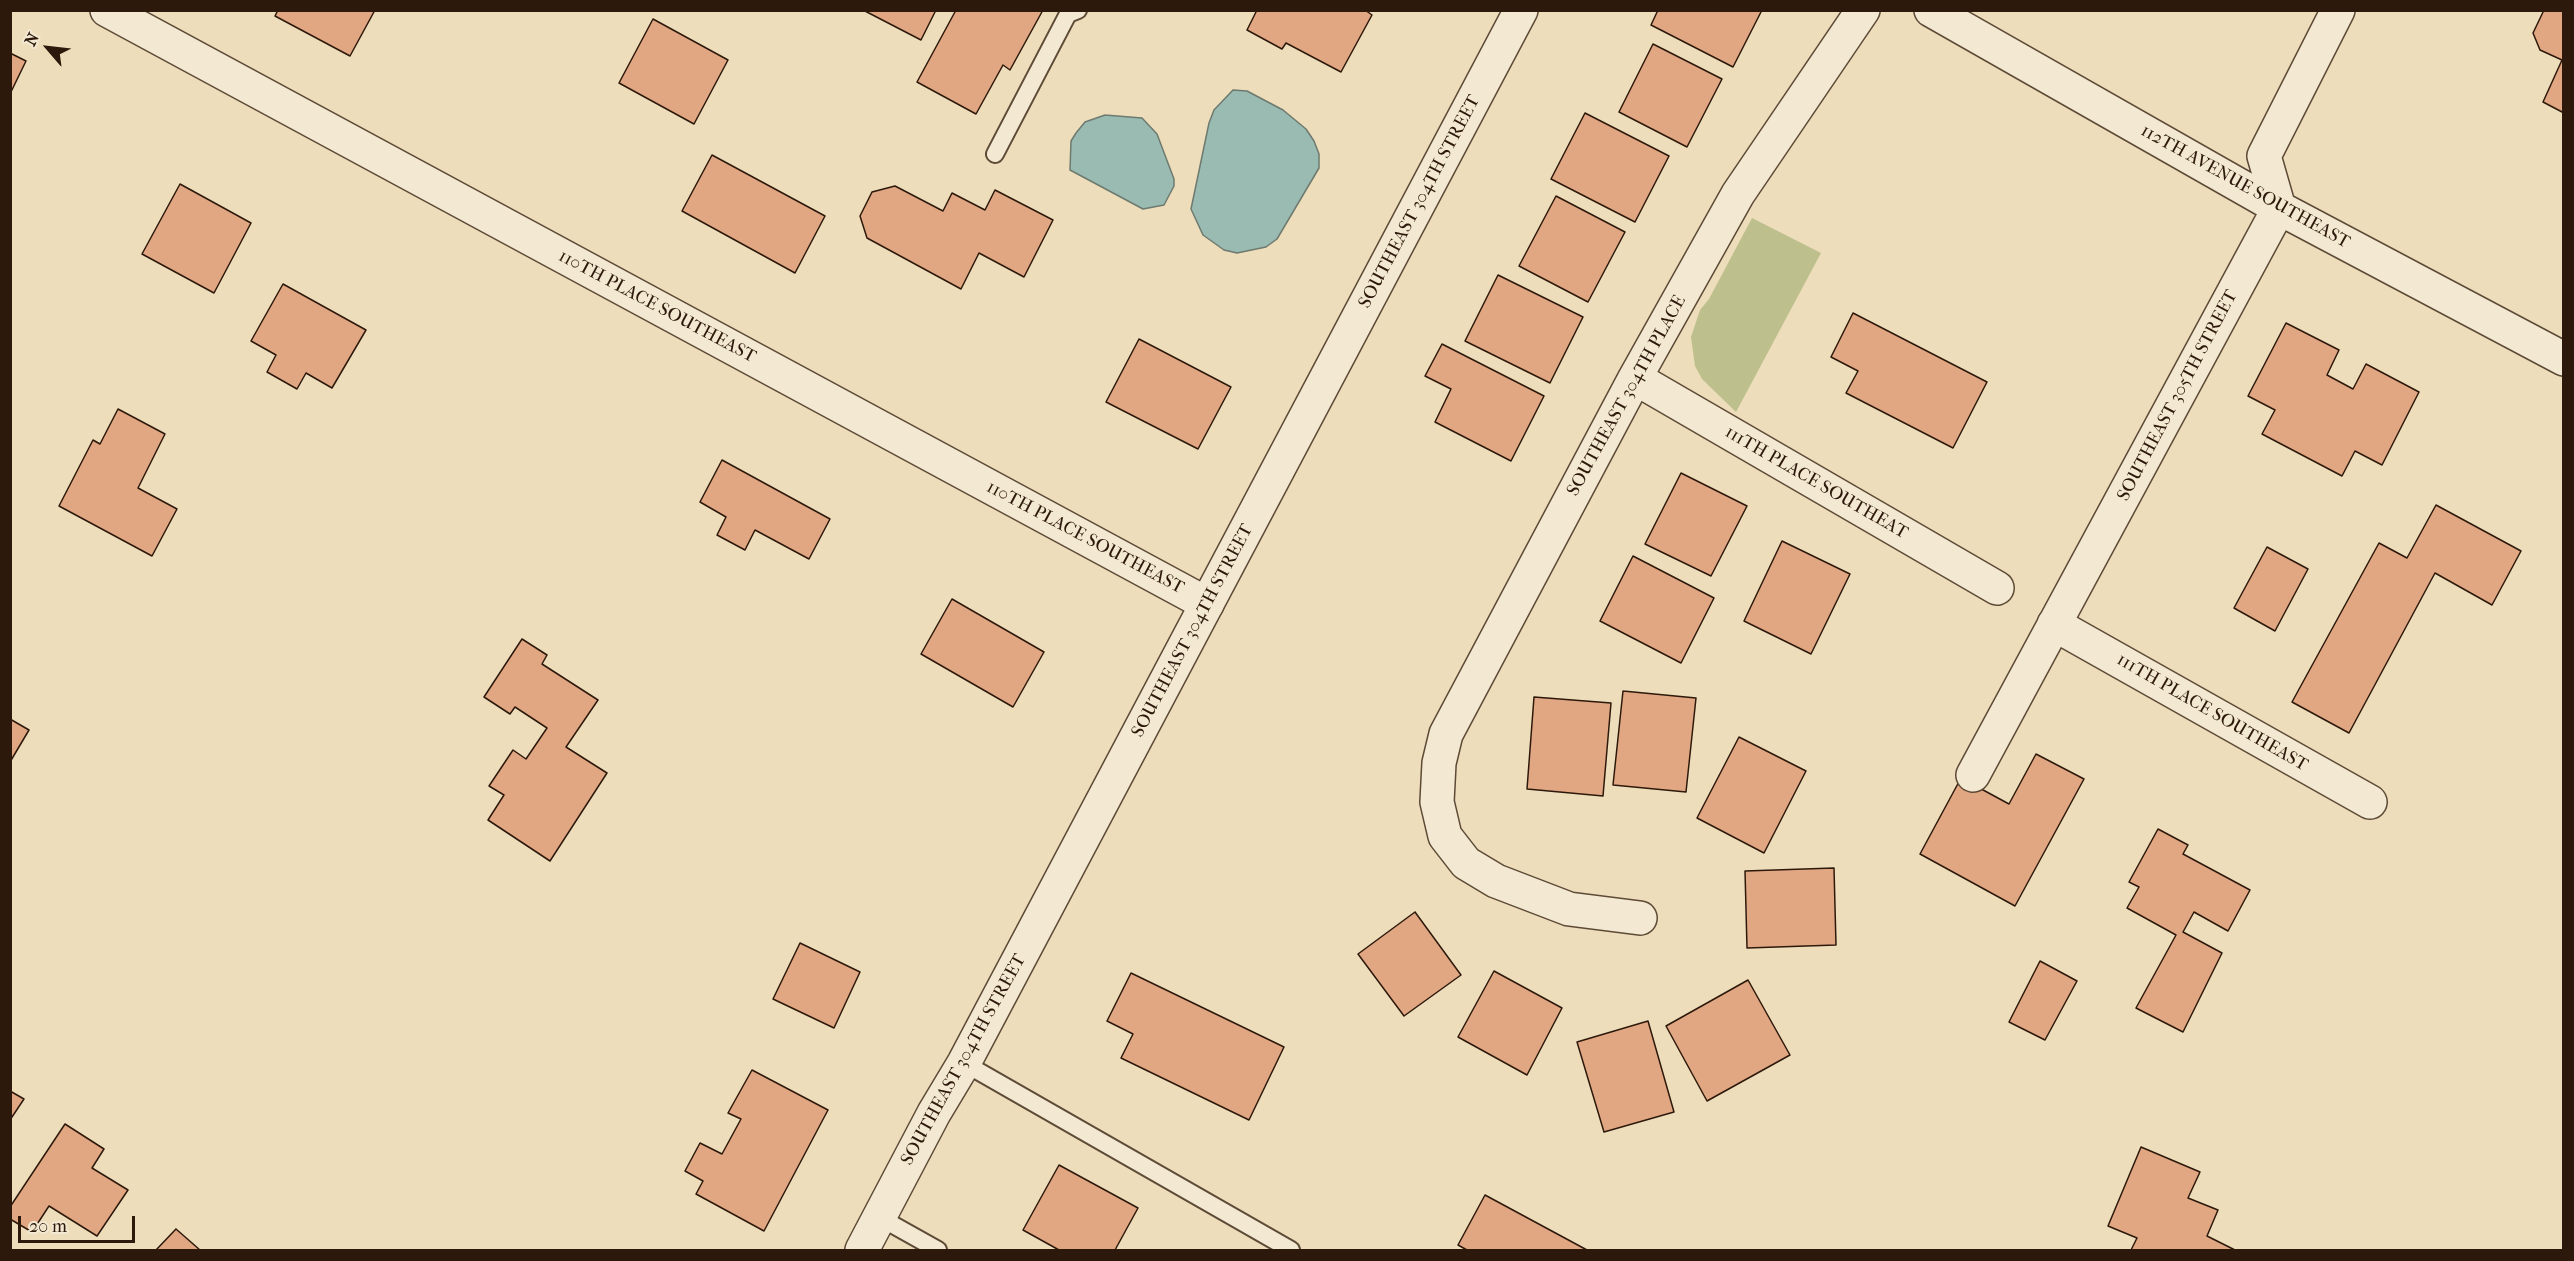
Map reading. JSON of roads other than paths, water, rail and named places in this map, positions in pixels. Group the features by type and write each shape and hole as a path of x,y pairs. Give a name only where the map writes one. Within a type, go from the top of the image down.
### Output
{"street":[{"name":"110TH PLACE SOUTHEAST","path":"107,10 1207,604"},
{"name":"SOUTHEAST 304TH STREET","path":"862,1251 934,1113 964,1064 1521,10"},
{"name":"SOUTHEAST 304TH PLACE","path":"1640,918 1569,909 1496,880 1466,863 1445,836 1437,802 1439,763 1446,734 1635,378 1738,194 1863,10"},
{"name":"112TH AVENUE SOUTHEAST","path":"1930,10 2279,208 2564,359"},
{"path":"2279,208 2264,156 2338,10"},
{"name":"SOUTHEAST 305TH STREET","path":"1972,775 2279,208"},
{"name":"111TH PLACE SOUTHEAT","path":"1635,378 1997,588"},
{"name":"111TH PLACE SOUTHEAST","path":"2054,624 2370,802"}],"lane":[{"path":"995,154 1068,14 1078,10"},
{"path":"964,1064 1291,1251"},
{"path":"879,1217 938,1251"}],"water":[{"path":"1233,90 1247,91 1283,110 1306,129 1319,154 1319,168 1277,239 1266,247 1237,253 1224,250 1203,235 1191,209 1209,123 1214,110"},
{"path":"1105,115 1142,118 1157,134 1174,179 1174,186 1164,205 1143,209 1070,170 1071,141 1076,133 1085,122"}]}
